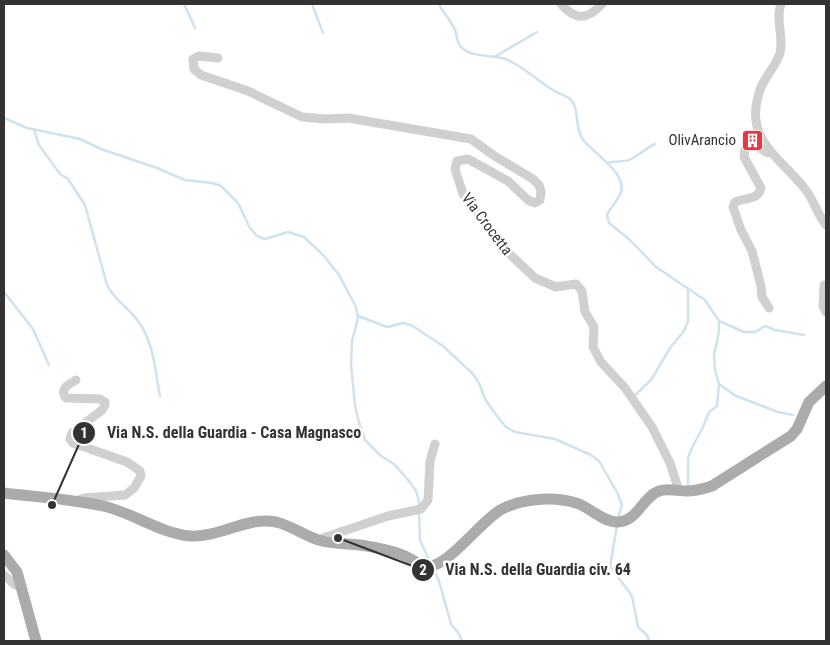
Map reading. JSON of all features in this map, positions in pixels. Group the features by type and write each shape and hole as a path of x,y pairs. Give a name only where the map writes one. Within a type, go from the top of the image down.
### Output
{"main road":[{"path":"4,493 103,506 127,513 172,532 190,536 212,533 257,521 265,521 290,526 320,540 371,546 405,556 426,566 437,565 449,557 495,512 505,507 527,501 564,500 580,504 603,517 618,522 634,516 650,496 660,491 698,490 712,486 791,436 798,428 809,402 826,386"},
{"path":"4,555 17,572 36,641"}],"street":[{"path":"561,4 572,15 582,17 591,14 602,4"},
{"path":"781,4 779,9 782,37 781,50 759,92 754,116 760,136 775,157 812,198 826,225"},
{"name":"Via Crocetta","path":"218,58 200,56 193,59 194,69 201,75 248,91 302,116 326,119 348,118 471,139 539,185 541,192 540,200 535,203 528,200 508,181 468,159 457,161 455,168 463,194 489,228 498,244 516,262 535,278 556,287 576,284 582,291 584,312 594,328 593,346 601,362 625,388 652,427 670,463 679,491"},
{"path":"768,308 762,297 752,251 732,207 735,202 757,196 761,191 744,157 745,149 749,146 758,148 775,157"},
{"path":"824,285 823,306 826,312"},
{"path":"75,502 84,498 125,495 134,488 141,476 140,471 127,462 73,443 70,438 72,433 105,405 103,399 66,398 64,390 66,386 76,380"},
{"path":"320,540 388,516 420,509 428,500 430,462 436,444"},
{"path":"4,575 15,585 22,586"}],"waterway":[{"path":"184,4 195,28"},
{"path":"312,4 323,33"},
{"path":"439,4 456,32 459,45 465,50 471,53 505,59 570,99 575,107 579,131 584,141 609,164 622,185 620,195 607,215 609,223 630,240 656,267 705,300 719,321 719,332 714,355 715,370 719,384 717,406 709,412 688,458 688,487"},
{"path":"496,56 537,32"},
{"path":"4,118 27,128 80,139 101,149 157,168 185,180 221,186 238,203 250,228 257,236 265,239 288,232 304,237 324,256 339,275 356,307 358,318 352,341 351,364 355,406 365,440 381,456 394,464 409,481 416,491 419,506"},
{"path":"34,130 39,145 60,174 68,179 85,205 107,285 138,321 151,347 160,396"},
{"path":"608,163 628,160 655,144"},
{"path":"633,397 651,380 670,348 684,331 688,321 688,288"},
{"path":"4,292 33,329 49,365"},
{"path":"358,316 387,327 403,323 411,325 443,346 473,374 479,383 485,399 506,427 515,432 555,439 591,455 599,461 618,494 622,505 618,518"},
{"path":"719,321 744,332 755,332 765,326 775,330 804,335"},
{"path":"719,384 736,396 778,412 793,415"},
{"path":"419,512 420,540 430,562"},
{"path":"617,526 610,566 632,596 638,627 647,635 649,641"},
{"path":"433,569 439,581 451,624 462,641"}],"place":[{"name":"OlivArancio","path":"752,140"},
{"name":"Via N.S. della Guardia - Casa Magnasco","path":"52,505"},
{"name":"Via N.S. della Guardia civ. 64","path":"338,538"}]}
